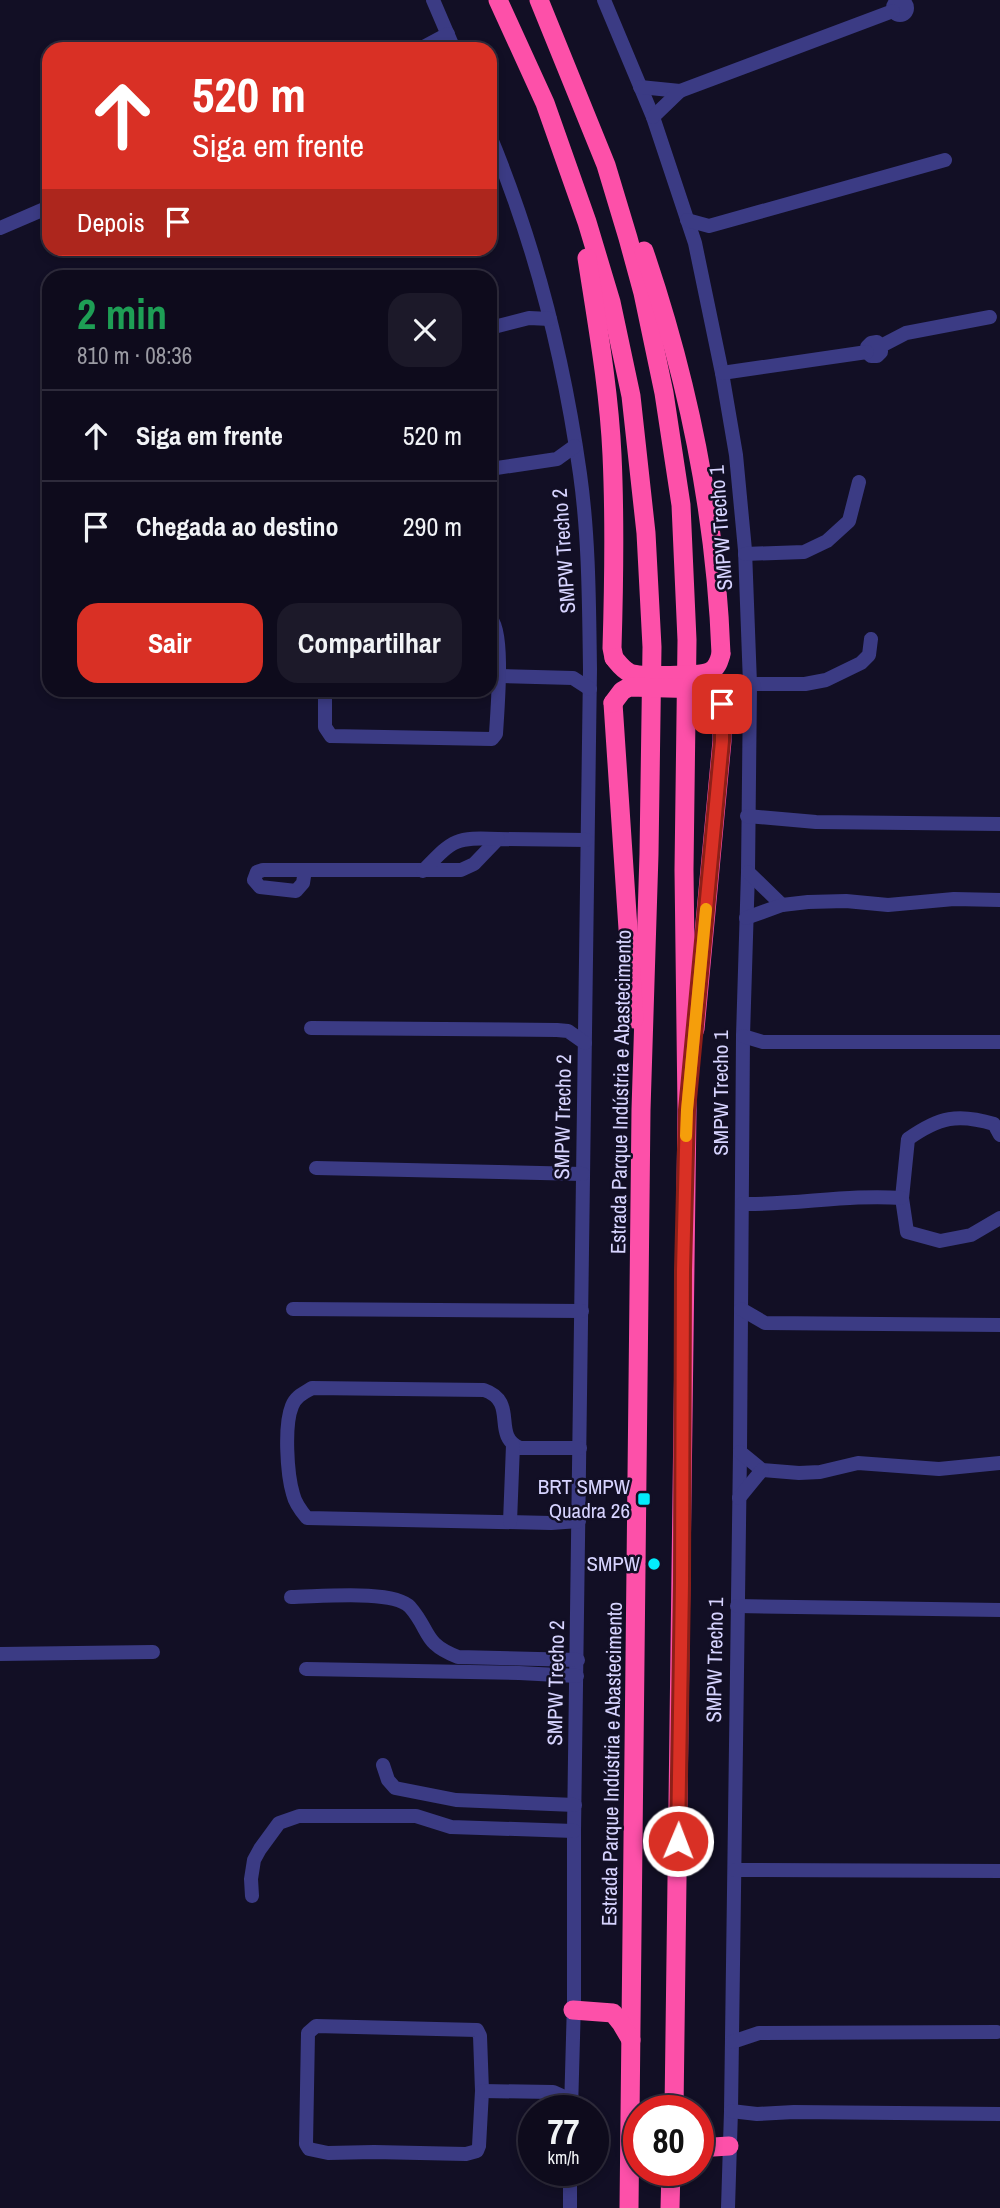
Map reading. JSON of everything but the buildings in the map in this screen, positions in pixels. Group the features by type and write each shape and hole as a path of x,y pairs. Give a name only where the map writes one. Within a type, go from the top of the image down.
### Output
{"highway":[{"name":"Estrada Parque Indústria e Abastecimento","path":"498,0 545,103 587,222 611,302 631,396 646,533 652,647 648,920 641,1110 629,2208"},
{"path":"539,0 606,165 643,293 664,393 681,505 687,640 684,897 687,1110 674,2095"},
{"path":"587,222 584,242 599,333 612,453 614,658 622,668 634,674 709,673 716,668 722,654 719,589 689,412 672,341 635,225 622,192 606,165"},
{"path":"641,1110 613,702 622,691 629,688 705,688 712,691 722,704 722,741 687,1110"},
{"path":"574,2006 613,2005 632,1979"},
{"path":"574,2006 613,2013 632,2043"},
{"path":"714,2149 729,2150"},
{"path":"714,2152 729,2150"},
{"path":"670,2208 672,2186"}],"street":[{"path":"433,0 451,42"},
{"name":"SMPW Trecho 1","path":"604,0 653,117 695,243 736,455 746,554 750,684 748,872 743,1036 732,2111 728,2208"},
{"path":"653,117 680,91 893,11"},
{"path":"433,42 448,34"},
{"path":"640,86 680,91"},
{"name":"SMPW Trecho 2","path":"497,155 522,224 550,318 578,466 589,592 574,2006 570,2095"},
{"path":"687,220 709,226 944,160"},
{"path":"0,228 42,210"},
{"path":"695,243 709,226"},
{"path":"529,318 545,302"},
{"path":"722,373 874,349 905,333 990,317"},
{"path":"497,326 529,318 550,318"},
{"path":"557,459 575,446"},
{"path":"497,468 557,459 578,466"},
{"path":"746,554 804,552 827,541 849,521 859,482"},
{"path":"325,697 325,727 331,736 488,739 496,734 500,676 497,638"},
{"path":"750,684 805,684 826,680 861,663 869,655 871,639"},
{"path":"500,676 573,678 590,669"},
{"path":"573,678 590,689"},
{"path":"747,816 772,820 879,824 1000,824"},
{"path":"423,871 452,843 470,838 586,840"},
{"path":"305,870 467,869 498,839"},
{"path":"748,872 782,905"},
{"path":"746,918 782,905 846,901 888,905 954,899 1000,900"},
{"path":"311,1028 568,1031 585,1021"},
{"path":"568,1031 585,1042"},
{"path":"743,1036 763,1042 1000,1042"},
{"path":"743,1051 763,1042"},
{"path":"1000,1135 994,1124 972,1117 948,1119 928,1125 908,1139 902,1198 906,1232 940,1241 971,1235 1000,1218"},
{"path":"316,1168 583,1174"},
{"path":"742,1204 871,1196 902,1198"},
{"path":"741,1308 765,1323 1000,1325"},
{"path":"293,1309 582,1311"},
{"path":"741,1338 765,1323"},
{"path":"510,1522 513,1445 505,1431 504,1406 494,1393 484,1390 312,1388 299,1395 292,1407 287,1450 293,1495 307,1518 510,1522 579,1521"},
{"path":"513,1445 520,1448 580,1448"},
{"path":"740,1452 762,1470 799,1474 858,1463 939,1469 1000,1463"},
{"path":"739,1498 762,1470"},
{"path":"291,1597 368,1597 399,1600 412,1610 431,1641 441,1650 458,1657 578,1660"},
{"path":"737,1606 1000,1610"},
{"path":"0,1654 153,1652"},
{"path":"306,1670 577,1676"},
{"path":"383,1765 388,1780 395,1788 456,1800 575,1805"},
{"path":"252,1896 254,1860 260,1849 279,1823 299,1816 416,1816 451,1827 574,1831"},
{"path":"735,1870 1000,1871"},
{"path":"732,2019 759,2033"},
{"path":"316,2026 473,2028 480,2036 482,2091 480,2146 472,2153 328,2153 312,2151 306,2146 308,2033 316,2026"},
{"path":"732,2042 759,2033 997,2032"},
{"path":"482,2091 553,2092 571,2084"},
{"path":"553,2092 557,2095"},
{"path":"732,2111 757,2114 1000,2114"},
{"path":"570,2186 570,2208"}],"slow traffic":[{"path":"686,1136 706,909"}],"place":[{"name":"BRT SMPW Quadra 26","path":"644,1499"},
{"name":"SMPW","path":"654,1564"}],"route":[{"path":"678,1841 687,1110 722,741 722,704"}]}
